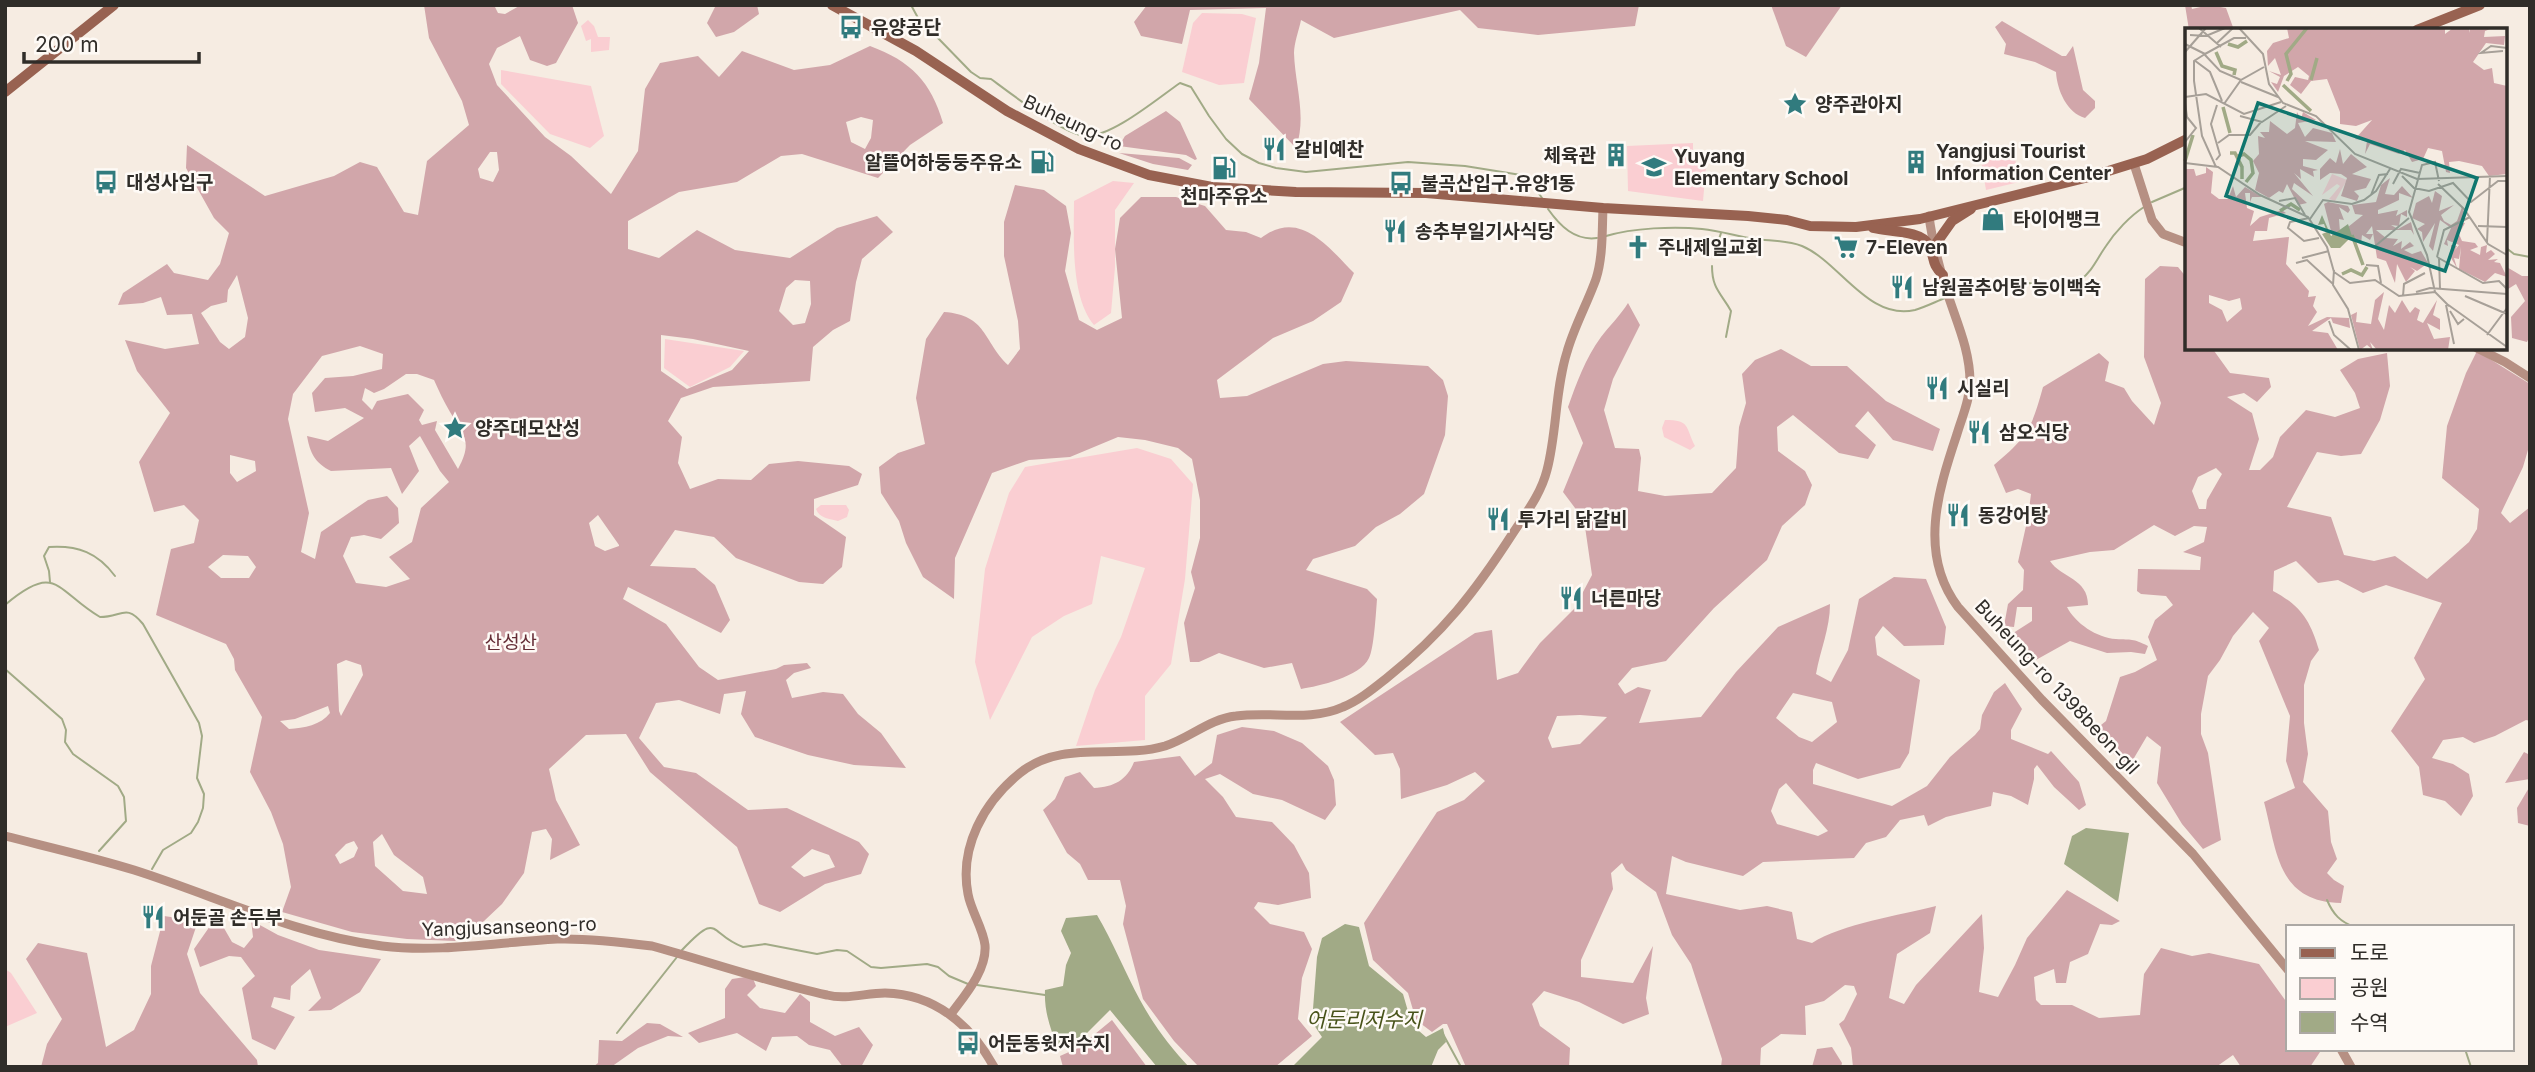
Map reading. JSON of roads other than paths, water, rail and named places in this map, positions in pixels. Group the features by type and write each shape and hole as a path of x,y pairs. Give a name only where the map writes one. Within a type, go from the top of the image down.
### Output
{"main road":[{"path":"5,92 114,5"},
{"name":"Buheung-ro","path":"832,5 906,45 1007,111 1079,149 1149,175 1184,183 1256,191 1426,193 1603,208"},
{"path":"2422,28 2480,5"},
{"path":"1603,208 1748,216 1787,220 1810,226 1866,226 1929,216 2134,164 2185,140"},
{"path":"1935,245 1952,220 1985,202"},
{"path":"1866,226 1920,236 1930,246 1935,267 1943,275"}],"street":[{"path":"2134,164 2151,218 2163,234 2185,242"},
{"path":"951,1014 972,985 985,945 968,896 966,875 969,849 982,818 1002,791 1021,772 1045,759 1066,753 1146,750 1164,746 1214,721 1236,716 1331,712 1372,689 1408,661 1447,624 1480,582 1540,492 1548,468 1566,353 1596,278 1602,242 1603,208"},
{"name":"Buheung-ro 1398beon-gil","path":"1929,216 1946,288 1968,351 1970,387 1938,495 1935,516 1935,550 1938,568 1947,590 1958,607 2042,700 2193,854 2286,968"},
{"path":"2481,350 2530,378"},
{"name":"Yangjusanseong-ro","path":"5,836 133,870 311,932 345,941 431,949 560,939 623,942 652,946 829,996 883,993 904,995 951,1014 976,1040 993,1067"},
{"path":"919,999 925,998 947,1006 960,1002"},
{"path":"960,1002 961,1015 976,1034 976,1040"},
{"path":"2342,1051 2351,1067"}],"water":[{"path":"2086,828 2129,833 2118,902 2064,864 2072,836"},
{"path":"1097,915 1145,1009 1162,1035 1189,1067 1157,1067 1110,1010 1076,1044 1058,1048 1048,1019 1045,990 1063,986 1071,953 1061,931 1066,918"},
{"name":"어둔리저수지","path":"1345,924 1359,927 1369,966 1403,994 1412,1025 1426,1037 1443,1028 1446,1042 1438,1050 1431,1067 1292,1067 1322,1037 1312,1022 1317,957 1322,938"}],"waterway":[{"path":"911,5 924,29 935,35 971,72 980,78 991,79 1037,112 1075,134 1085,136 1108,131 1180,83 1191,87 1226,139 1242,154 1259,163 1306,172 1408,162 1465,166 1521,175 1531,182 1542,198"},
{"path":"2152,202 2185,188"},
{"path":"1953,295 1986,283 2006,280 2053,287 2071,285 2088,273 2118,230 2144,207"},
{"path":"1548,209 1575,235 1597,238"},
{"path":"1606,236 1641,229 1691,228 1790,243 1816,254 1855,288 1883,307 1898,311 1915,310 1945,298"},
{"path":"1718,242 1721,233"},
{"path":"2507,249 2514,254 2530,257"},
{"path":"1712,266 1715,286 1731,311 1726,337"},
{"path":"50,582 44,556 49,547 69,547 86,552 102,561 115,576"},
{"path":"5,605 22,592 46,583 64,590 100,617 132,614 143,624 199,723 202,736 197,778 204,794 203,808 191,833 163,850 152,869"},
{"path":"5,669 62,719 66,730 65,742 73,754 118,786 124,797 126,821 99,851"},
{"path":"2327,900 2338,917 2350,925"},
{"path":"682,950 709,928 743,947 765,944 817,954 847,951 871,967 881,968 927,964 938,967 949,976 968,984"},
{"path":"617,1033 677,957"},
{"path":"977,985 1045,995"},
{"path":"1443,1034 1461,1067"},
{"path":"2466,1051 2471,1067"}],"place":[{"name":"유양공단","path":"851,27"},
{"name":"양주관아지","path":"1795,104"},
{"name":"갈비예찬","path":"1274,149"},
{"name":"체육관","path":"1616,155"},
{"name":"알뜰어하둥둥주유소","path":"1042,162"},
{"name":"Yangjusi Tourist Information Center","path":"1916,162"},
{"name":"Yuyang Elementary School","path":"1654,167"},
{"name":"천마주유소","path":"1224,168"},
{"name":"대성사입구","path":"106,182"},
{"name":"불곡산입구.유양1동","path":"1401,183"},
{"name":"타이어뱅크","path":"1993,219"},
{"name":"송추부일기사식당","path":"1395,231"},
{"name":"주내제일교회","path":"1638,247"},
{"name":"7-Eleven","path":"1846,247"},
{"name":"남원골추어탕 능이백숙","path":"1902,287"},
{"name":"시실리","path":"1937,388"},
{"name":"양주대모산성","path":"455,428"},
{"name":"삼오식당","path":"1979,432"},
{"name":"동강어탕","path":"1958,515"},
{"name":"투가리 닭갈비","path":"1498,519"},
{"name":"너른마당","path":"1571,598"},
{"name":"어둔골 손두부","path":"153,917"},
{"name":"어둔동윗저수지","path":"968,1043"}],"park label":[{"name":"산성산","path":"511,642"}]}
